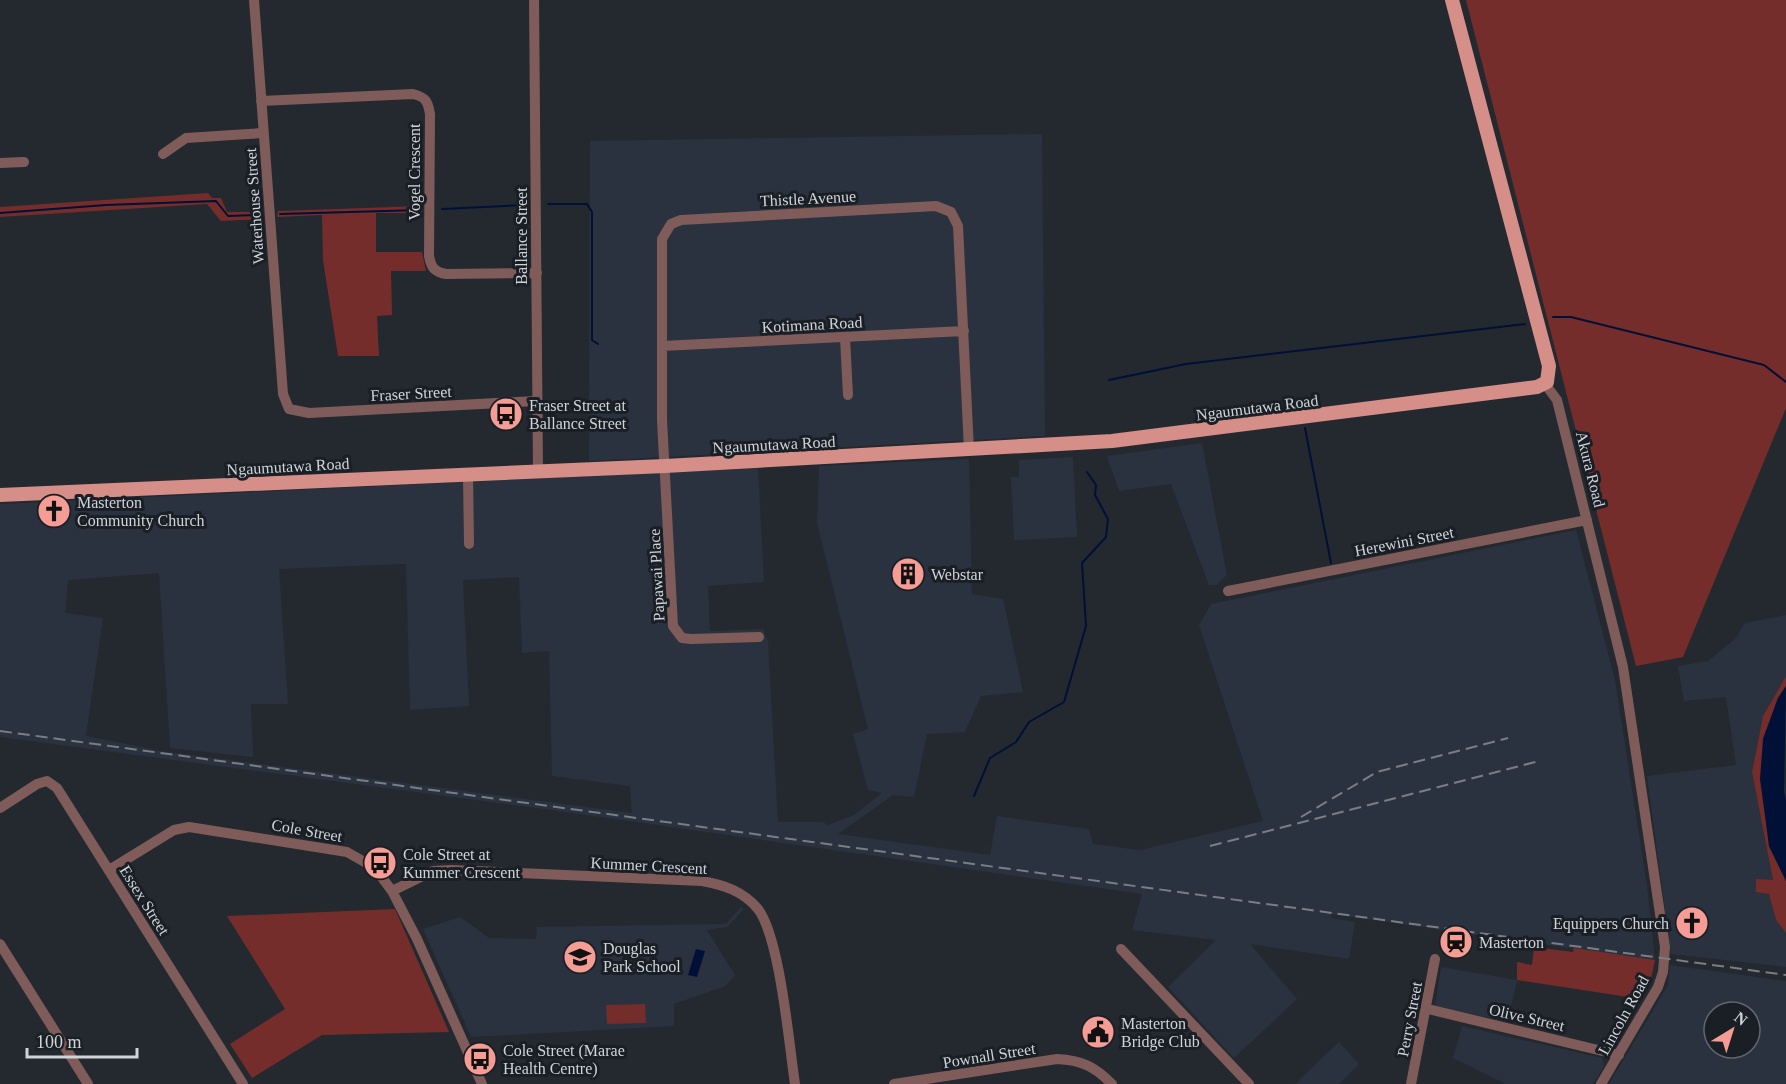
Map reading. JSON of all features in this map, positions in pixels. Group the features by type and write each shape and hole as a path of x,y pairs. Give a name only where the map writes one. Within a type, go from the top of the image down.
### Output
{"main road":[{"path":"1452,0 1549,366 1550,376 1545,384"},
{"name":"Ngaumutawa Road","path":"0,495 665,466 1145,438 1530,389 1545,384"}],"street":[{"name":"Waterhouse Street","path":"254,0 284,394 289,409"},
{"name":"Ballance Street","path":"534,0 538,471"},
{"name":"Vogel Crescent","path":"261,101 413,94 422,96 428,103 430,114 429,256 431,267 438,273 446,274 537,273"},
{"path":"163,153 186,138 263,133"},
{"path":"4,164 24,162"},
{"name":"Thistle Avenue","path":"665,466 662,239 671,224 681,220 878,209 936,206 947,209 954,216 958,226 969,450"},
{"name":"Kotimana Road","path":"662,346 964,331"},
{"path":"845,338 848,395"},
{"name":"Akura Road","path":"1545,384 1557,400 1629,699 1663,928 1665,958"},
{"name":"Fraser Street","path":"289,409 309,413 536,401"},
{"name":"Papawai Place","path":"665,466 673,626 676,633 682,638 691,639 759,637"},
{"path":"468,474 470,544"},
{"name":"Herewini Street","path":"1228,591 1587,520"},
{"name":"Essex Street","path":"0,808 37,784 47,782 57,788 243,1084"},
{"name":"Cole Street","path":"109,870 174,830 195,827 347,852 375,868 392,891 417,939 482,1084"},
{"name":"Kummer Crescent","path":"392,891 433,871 451,870 702,881 726,886 748,900 768,926 795,1084"},
{"path":"0,944 87,1084"},
{"path":"1121,949 1249,1084"},
{"name":"Lincoln Road","path":"1601,1084 1658,987 1665,958"},
{"name":"Perry Street","path":"1412,1084 1428,1009 1435,959"},
{"name":"Olive Street","path":"1428,1009 1619,1055"},
{"name":"Pownall Street","path":"894,1084 1057,1059 1075,1060 1088,1064 1112,1084"}],"shaded area":[{"path":"1466,0 1786,0 1786,408 1683,657 1636,666"},
{"path":"1042,134 1045,436 589,461 590,141"},
{"path":"208,193 212,198 221,198 227,212 262,212 262,219 221,221 207,204 0,217 0,207"},
{"path":"422,206 422,213 376,213 376,252 422,252 426,271 391,271 392,315 377,316 379,356 338,356 323,260 322,215 277,217 278,211"},
{"path":"1202,443 1227,575 1217,585 1209,585 1171,484 1119,491 1107,456"},
{"path":"1073,457 1077,537 1014,540 1011,477 1019,477 1019,460"},
{"path":"969,459 972,594 1003,599 1023,692 981,696 965,732 927,734 914,797 893,795 838,834 990,855 997,816 1089,829 1093,844 1140,850 1263,821 1199,625 1211,604 1576,530 1615,680 1647,886 1655,960 1331,914 1331,918 1355,922 1349,959 1250,944 1297,999 1234,1058 1168,987 1216,940 1132,930 1142,894 559,811 0,737 0,504 758,468 764,582 708,586 710,631 763,629 768,641 778,822 823,822 828,825 854,815 882,793 868,790 853,734 868,729 817,523 819,466","holes":["406,564 410,710 469,706 463,580 519,577 522,653 549,651 552,776 630,786 632,813 161,751 86,736 103,618 65,613 68,580 159,573 170,748 253,757 251,704 288,704 279,569"]},
{"path":"1786,615 1786,676 1763,716 1752,772 1773,880 1756,892 1769,893 1776,920 1786,933 1786,967 1671,954 1647,776 1736,765 1726,697 1684,701 1678,666 1708,661 1735,639 1745,623"},
{"path":"1786,676 1786,686 1778,698 1763,739 1769,846 1786,881 1786,933 1776,920 1769,894 1756,892 1756,879 1773,880 1752,772 1763,716"},
{"name":"Douglas Park School","path":"741,907 744,909 727,927 707,930 735,975 725,986 674,1004 674,1026 471,1037 423,929 460,917 489,938 536,939 537,927 726,924"},
{"path":"395,909 449,1032 322,1035 252,1078 230,1044 285,1009 227,916"},
{"path":"1534,947 1573,952 1574,948 1655,960 1651,979 1641,999 1517,980 1517,962 1532,965"},
{"path":"1670,965 1786,981 1786,1084 1609,1084 1668,985"},
{"path":"1441,967 1517,980 1508,1022 1435,1006"},
{"path":"645,1004 646,1023 607,1024 606,1005"},
{"path":"1462,1026 1602,1058 1604,1066 1593,1084 1506,1084 1453,1058"},
{"path":"1339,1042 1359,1064 1339,1084 1295,1084"}],"water":[{"path":"1786,686 1784,792 1786,800 1786,881 1769,846 1760,779 1763,739 1778,698"},
{"path":"696,949 705,951 697,977 688,975"}],"waterway":[{"path":"0,213 106,205 216,201 228,216 258,215"},
{"path":"548,204 587,204 592,212 592,340 598,344"},
{"path":"442,209 523,205"},
{"path":"280,214 420,210"},
{"path":"1553,317 1571,317 1764,365 1786,382"},
{"path":"1109,380 1186,364 1525,324"},
{"path":"1305,428 1331,563"},
{"path":"974,796 990,758 1016,742 1029,722 1064,702 1086,626 1082,563 1106,537 1108,519 1095,495 1096,485 1087,472"}],"railway":[{"path":"0,731 1786,975"},
{"path":"1301,817 1377,772 1508,738"},
{"path":"1210,846 1539,761"}],"place":[{"name":"Fraser Street at Ballance Street","path":"506,414"},
{"name":"Masterton Community Church","path":"54,511"},
{"name":"Webstar","path":"908,574"},
{"name":"Cole Street at Kummer Crescent","path":"380,863"},
{"name":"Equippers Church","path":"1692,923"},
{"name":"Masterton","path":"1456,942"},
{"name":"Douglas Park School","path":"580,957"},
{"name":"Masterton Bridge Club","path":"1098,1032"},
{"name":"Cole Street (Marae Health Centre)","path":"480,1059"}]}
